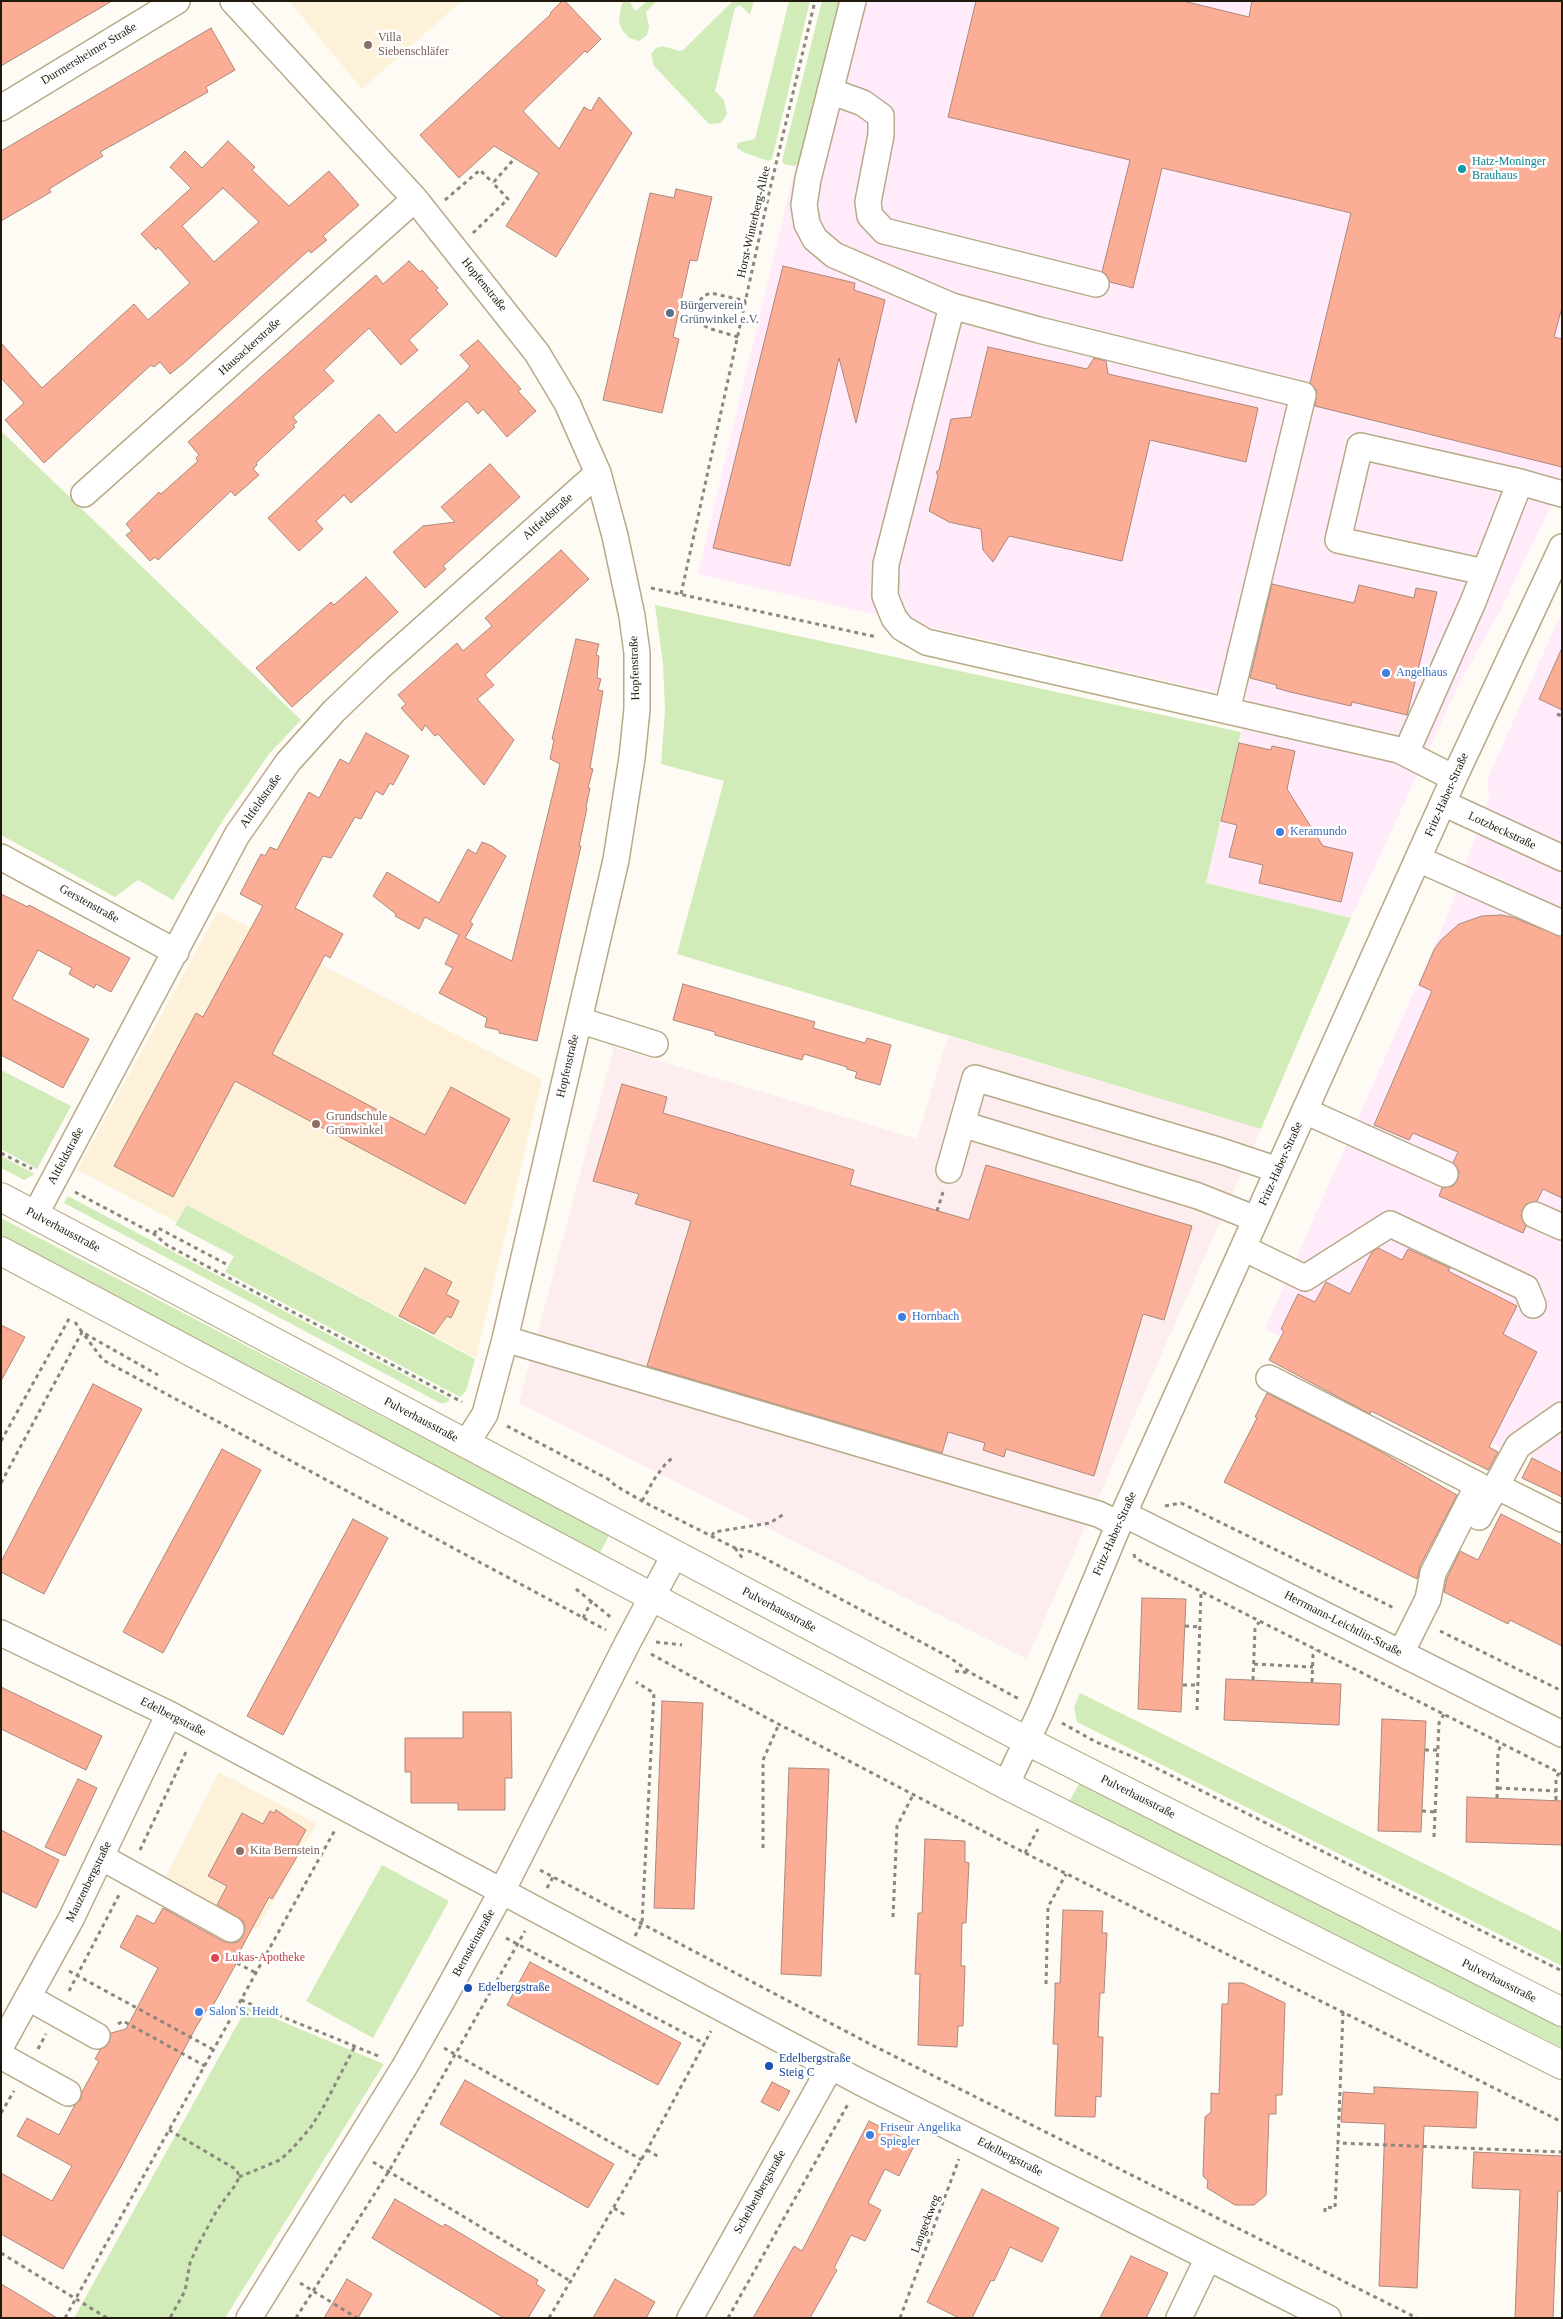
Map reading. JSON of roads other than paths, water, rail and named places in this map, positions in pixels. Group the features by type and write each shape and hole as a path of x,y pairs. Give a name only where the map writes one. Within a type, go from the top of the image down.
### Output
{"main road":[{"name":"Pulverhausstraße","path":"1,1197 1027,1741 1562,2012"},
{"path":"1,1251 1006,1785 1562,2065"}],"street":[{"name":"Durmersheimer Straße","path":"1,108 177,1"},
{"name":"Hopfenstraße","path":"233,1 421,206 537,353 567,403 598,473 626,583 637,653 637,709 632,758 616,860 505,1339 485,1414 466,1444"},
{"path":"853,1 808,179 804,205 807,224 815,239 834,255 952,306 1039,330 1303,395 1227,711"},
{"path":"830,91 863,103 881,116 882,135 868,202 870,216 884,231 1096,284"},
{"name":"Hausackerstraße","path":"84,494 421,206"},
{"path":"952,306 886,564 884,596 894,618 902,628 926,642 1406,753 1454,778"},
{"path":"1484,572 1338,540 1360,446 1520,482 1562,494"},
{"name":"Altfeldstraße","path":"35,1215 237,835 288,762 334,712 380,667 598,473"},
{"path":"1406,753 1484,572 1520,482"},
{"name":"Fritz-Haber-Straße","path":"1006,1785 1027,1741 1121,1519 1454,778 1562,547"},
{"name":"Lotzbeckstraße","path":"1443,803 1562,858"},
{"name":"Gerstenstraße","path":"1,856 176,952"},
{"path":"1418,859 1562,923"},
{"path":"579,1020 655,1044"},
{"path":"949,1170 976,1078 1221,1151 1278,1170"},
{"path":"1305,1111 1445,1174"},
{"path":"962,1124 1198,1196 1256,1219"},
{"path":"1535,1215 1562,1227"},
{"path":"1243,1248 1305,1278 1390,1224 1526,1288 1533,1305"},
{"name":"Herrmann-Leichtlin-Straße","path":"505,1339 1098,1514 1121,1519 1401,1653 1562,1734"},
{"path":"1269,1378 1478,1485 1433,1573 1423,1610"},
{"path":"1401,1653 1423,1610 1446,1580 1518,1446 1562,1415"},
{"path":"1496,1486 1562,1519"},
{"name":"Bernsteinstraße","path":"249,2318 422,2036 502,1891 628,1642 675,1554"},
{"name":"Edelbergstraße","path":"1,1633 169,1714 860,2082 1328,2318"},
{"name":"Mauzenbergstraße","path":"1,2046 49,1960 101,1857 169,1714"},
{"path":"101,1857 231,1929"},
{"path":"28,1998 97,2036"},
{"path":"1,2056 68,2093"},
{"name":"Scheibenbergstraße","path":"690,2318 831,2066"},
{"path":"1179,2318 1208,2258"}],"place":[{"name":"Villa Siebenschläfer","path":"368,45"},
{"name":"Hatz-Moninger Brauhaus","path":"1462,169"},
{"name":"Bürgerverein Grünwinkel e.V.","path":"670,313"},
{"name":"Angelhaus","path":"1386,673"},
{"name":"Keramundo","path":"1280,832"},
{"name":"Grundschule Grünwinkel","path":"316,1124"},
{"name":"Hornbach","path":"902,1317"},
{"name":"Kita Bernstein","path":"240,1851"},
{"name":"Lukas-Apotheke","path":"215,1958"},
{"name":"Edelbergstraße","path":"468,1988"},
{"name":"Salon S. Heidt","path":"199,2012"},
{"name":"Edelbergstraße Steig C","path":"769,2066"},
{"name":"Friseur Angelika Spiegler","path":"870,2135"}]}
